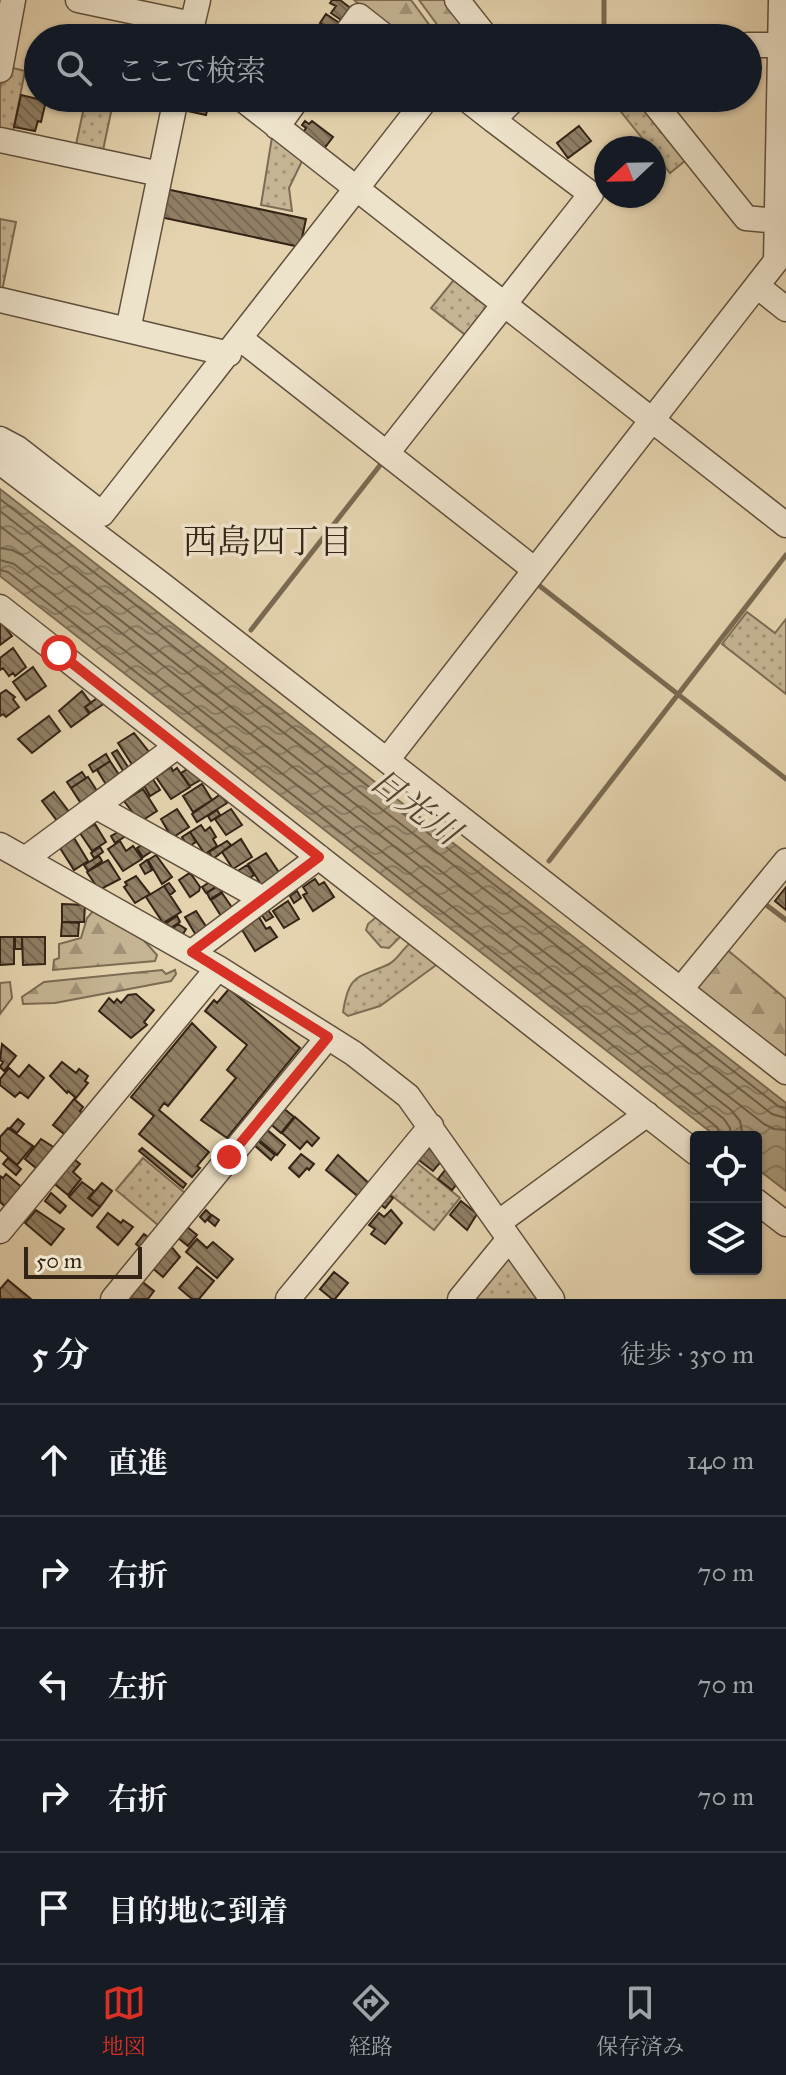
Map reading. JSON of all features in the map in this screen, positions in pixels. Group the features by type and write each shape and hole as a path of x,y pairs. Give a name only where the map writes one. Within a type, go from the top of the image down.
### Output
{"street":[{"path":"0,70 13,0"},
{"path":"78,0 193,21"},
{"path":"457,0 476,24"},
{"path":"387,760 776,261 781,0"},
{"path":"354,8 372,24"},
{"path":"762,45 780,45"},
{"path":"128,330 173,112"},
{"path":"258,112 786,525"},
{"path":"277,127 288,112"},
{"path":"0,439 17,448 102,514 416,112"},
{"path":"387,453 591,194 483,112"},
{"path":"493,120 501,112"},
{"path":"661,112 746,218 777,221"},
{"path":"0,140 160,174"},
{"path":"757,286 786,309"},
{"path":"0,300 128,330 235,346 387,453 535,570"},
{"path":"0,462 786,1072"},
{"path":"0,607 690,1148"},
{"path":"25,859 176,747"},
{"path":"97,807 263,899"},
{"path":"0,845 192,952 353,1053 408,1096 552,1299"},
{"path":"192,952 319,857"},
{"path":"681,989 786,861"},
{"path":"0,1231 218,968"},
{"path":"113,1299 328,1037"},
{"path":"460,1299 503,1231 647,1114"},
{"path":"288,1299 431,1126"},
{"path":"759,1203 786,1224"}],"green space":[{"path":"354,0 411,0 429,24 382,24"},
{"path":"419,0 448,0 468,24 437,24"},
{"path":"5,66 24,71 12,137 0,134 0,89"},
{"path":"83,112 111,112 102,155 75,149"},
{"path":"621,112 649,112 686,160 670,173 666,168 666,136 640,136"},
{"path":"273,131 305,155 289,188 292,211 261,205"},
{"path":"0,219 16,222 1,296 0,296"},
{"path":"457,276 488,301 490,311 468,337 431,308"},
{"path":"747,612 775,633 786,619 786,694 722,644"},
{"path":"94,910 140,936 157,955 155,961 53,970 54,960 59,958 59,944 81,938 87,918"},
{"path":"381,913 402,935 389,948 381,947 366,930 368,924"},
{"path":"412,942 439,963 380,1006 348,1016 343,1012 352,983 362,975 392,962"},
{"path":"724,947 786,999 786,1069 693,988"},
{"path":"162,970 166,974 175,970 176,974 171,981 55,1003 23,1004 22,997 44,982"},
{"path":"10,982 12,998 0,1014 0,983"},
{"path":"143,1158 191,1198 164,1230 116,1190"},
{"path":"411,1158 460,1198 434,1230 385,1190"},
{"path":"506,1249 547,1299 466,1299"}],"water":[{"path":"0,489 786,1103 786,1191 762,1173 762,1131 709,1131 0,576"}],"building":[{"path":"340,0 353,10 344,22 331,13 336,6 330,3"},
{"path":"326,14 341,24 322,24"},
{"path":"21,95 24,96 24,112 43,112 35,131 14,127"},
{"path":"305,121 309,124 312,121 333,137 323,150 302,134 306,128 302,125"},
{"path":"579,126 591,141 568,158 557,143"},
{"path":"166,189 306,219 300,247 160,217"},
{"path":"0,621 12,636 0,645"},
{"path":"13,648 26,667 15,676 13,673 9,676 3,668 0,670 0,658"},
{"path":"33,667 46,686 26,700 13,682"},
{"path":"6,690 15,697 13,699 19,707 6,717 3,714 0,716 0,694"},
{"path":"82,691 91,703 85,707 89,714 71,727 59,711"},
{"path":"100,696 105,703 90,713 85,707"},
{"path":"49,716 60,731 32,753 18,739"},
{"path":"134,733 149,752 133,766 118,743"},
{"path":"117,750 130,770 125,774 112,753"},
{"path":"106,754 110,761 93,772 89,765"},
{"path":"110,761 121,778 107,786 97,770"},
{"path":"171,767 173,771 177,768 190,787 171,799 156,777"},
{"path":"189,768 202,779 190,786 181,773"},
{"path":"82,772 86,778 71,788 67,782"},
{"path":"88,777 99,794 82,805 71,788"},
{"path":"152,778 160,790 150,796 143,784"},
{"path":"202,784 212,800 193,812 183,796"},
{"path":"143,789 157,811 140,822 124,801"},
{"path":"54,792 70,813 58,822 42,801"},
{"path":"221,794 227,803 197,822 192,814"},
{"path":"177,809 189,827 172,838 161,819"},
{"path":"231,809 242,825 226,835 215,819"},
{"path":"217,810 220,815 211,821 208,816"},
{"path":"95,824 106,842 92,851 80,833"},
{"path":"201,825 205,831 210,827 216,837 213,839 217,846 205,854 190,832"},
{"path":"123,829 127,835 115,843 111,836"},
{"path":"190,832 196,842 188,847 182,837"},
{"path":"74,838 88,861 74,870 60,848"},
{"path":"241,839 252,857 233,869 222,852"},
{"path":"120,841 126,851 133,846 142,859 123,871 108,849"},
{"path":"227,841 231,845 213,859 209,852"},
{"path":"146,842 152,851 143,857 137,848"},
{"path":"100,847 103,852 94,858 91,853"},
{"path":"266,853 280,874 262,886 248,864"},
{"path":"156,855 172,877 162,884 148,860"},
{"path":"99,856 102,861 88,871 84,865"},
{"path":"108,860 120,879 99,890 87,872"},
{"path":"147,860 152,870 145,874 140,865"},
{"path":"247,865 254,875 250,878 236,872"},
{"path":"188,874 200,887 190,897 179,880"},
{"path":"136,876 150,894 135,903 124,887 127,885 125,882"},
{"path":"315,879 319,885 324,882 334,897 313,911 303,895 307,893 303,887"},
{"path":"213,880 217,886 206,893 202,887"},
{"path":"169,883 175,891 170,895 164,886"},
{"path":"164,886 181,912 163,923 146,897"},
{"path":"218,886 222,892 210,899 207,893"},
{"path":"786,887 786,910 775,901"},
{"path":"297,891 301,898 294,903 290,896"},
{"path":"222,893 233,909 221,916 211,900"},
{"path":"288,901 299,919 284,928 273,911"},
{"path":"62,904 85,905 84,922 62,922"},
{"path":"268,910 273,917 266,921 261,914"},
{"path":"196,911 207,928 196,935 185,917"},
{"path":"177,916 180,922 169,929 165,924"},
{"path":"259,917 266,929 270,927 277,937 255,951 241,928"},
{"path":"62,922 79,923 78,936 61,936"},
{"path":"178,924 186,929 183,934 172,929"},
{"path":"0,937 14,937 14,964 0,965"},
{"path":"15,937 22,937 22,949 15,949"},
{"path":"22,937 45,937 45,964 23,965"},
{"path":"229,989 300,1048 227,1138 201,1120 236,1078 227,1070 247,1045 205,1011"},
{"path":"136,994 154,1010 144,1022 147,1025 131,1038 99,1011 109,998 114,1003 117,999 121,1003 128,995"},
{"path":"192,1023 216,1047 168,1106 164,1103 159,1110 209,1152 192,1177 139,1134 154,1116 131,1097"},
{"path":"2,1044 16,1056 4,1071 0,1067 3,1062 0,1060"},
{"path":"62,1062 76,1073 79,1069 88,1076 85,1081 88,1083 76,1098 50,1076"},
{"path":"29,1065 44,1078 28,1098 20,1092 15,1097 0,1085 0,1079 9,1068 19,1077"},
{"path":"74,1099 83,1107 80,1111 83,1114 69,1138 53,1125"},
{"path":"282,1107 294,1117 281,1133 268,1122"},
{"path":"295,1117 319,1138 312,1146 307,1141 300,1149 282,1133"},
{"path":"18,1119 24,1124 17,1133 10,1128"},
{"path":"8,1128 33,1146 17,1165 0,1150 0,1137"},
{"path":"265,1128 285,1145 277,1155 257,1138"},
{"path":"41,1139 58,1150 41,1172 25,1159"},
{"path":"257,1140 275,1155 271,1160 253,1144"},
{"path":"427,1143 445,1157 433,1171 415,1157"},
{"path":"142,1148 186,1184 183,1188 139,1151"},
{"path":"301,1154 314,1164 299,1177 289,1168"},
{"path":"338,1155 371,1185 360,1198 326,1170"},
{"path":"71,1157 80,1164 73,1172 81,1179 68,1195 51,1181"},
{"path":"8,1158 21,1169 16,1175 3,1164"},
{"path":"446,1169 460,1180 452,1190 438,1179"},
{"path":"6,1174 25,1190 9,1210 0,1202 0,1176 3,1178"},
{"path":"82,1182 94,1191 88,1198 100,1207 92,1216 69,1197"},
{"path":"102,1183 112,1191 100,1207 89,1198"},
{"path":"384,1191 393,1198 385,1208 376,1201"},
{"path":"51,1193 66,1206 60,1213 45,1201"},
{"path":"461,1201 477,1214 467,1230 450,1215"},
{"path":"36,1210 64,1229 51,1245 25,1223"},
{"path":"206,1210 211,1215 205,1222 200,1217"},
{"path":"391,1210 402,1223 385,1244 371,1234 375,1229 369,1225 379,1213 384,1217"},
{"path":"108,1213 133,1227 118,1245 97,1227"},
{"path":"212,1215 219,1220 215,1226 208,1220"},
{"path":"186,1226 197,1235 188,1246 177,1237"},
{"path":"144,1234 153,1241 145,1251 136,1244"},
{"path":"197,1239 207,1248 213,1242 233,1259 217,1278 186,1252"},
{"path":"169,1244 180,1257 163,1277 150,1266"},
{"path":"197,1267 214,1281 199,1299 192,1299 179,1288"},
{"path":"334,1272 348,1283 332,1299 320,1289"},
{"path":"8,1280 31,1299 0,1299 0,1289"},
{"path":"140,1280 154,1291 148,1299 124,1299"}],"waterway":[{"path":"604,0 604,24"},
{"path":"251,630 381,464"},
{"path":"549,861 786,555"},
{"path":"536,583 786,779"},
{"path":"768,900 765,904 786,920"}],"district":[{"name":"西島四丁目","path":"268,541"}],"route":[{"path":"59,653 319,857 192,952 328,1037 229,1157"}],"water label":[{"name":"日光川","path":"415,806"}]}
